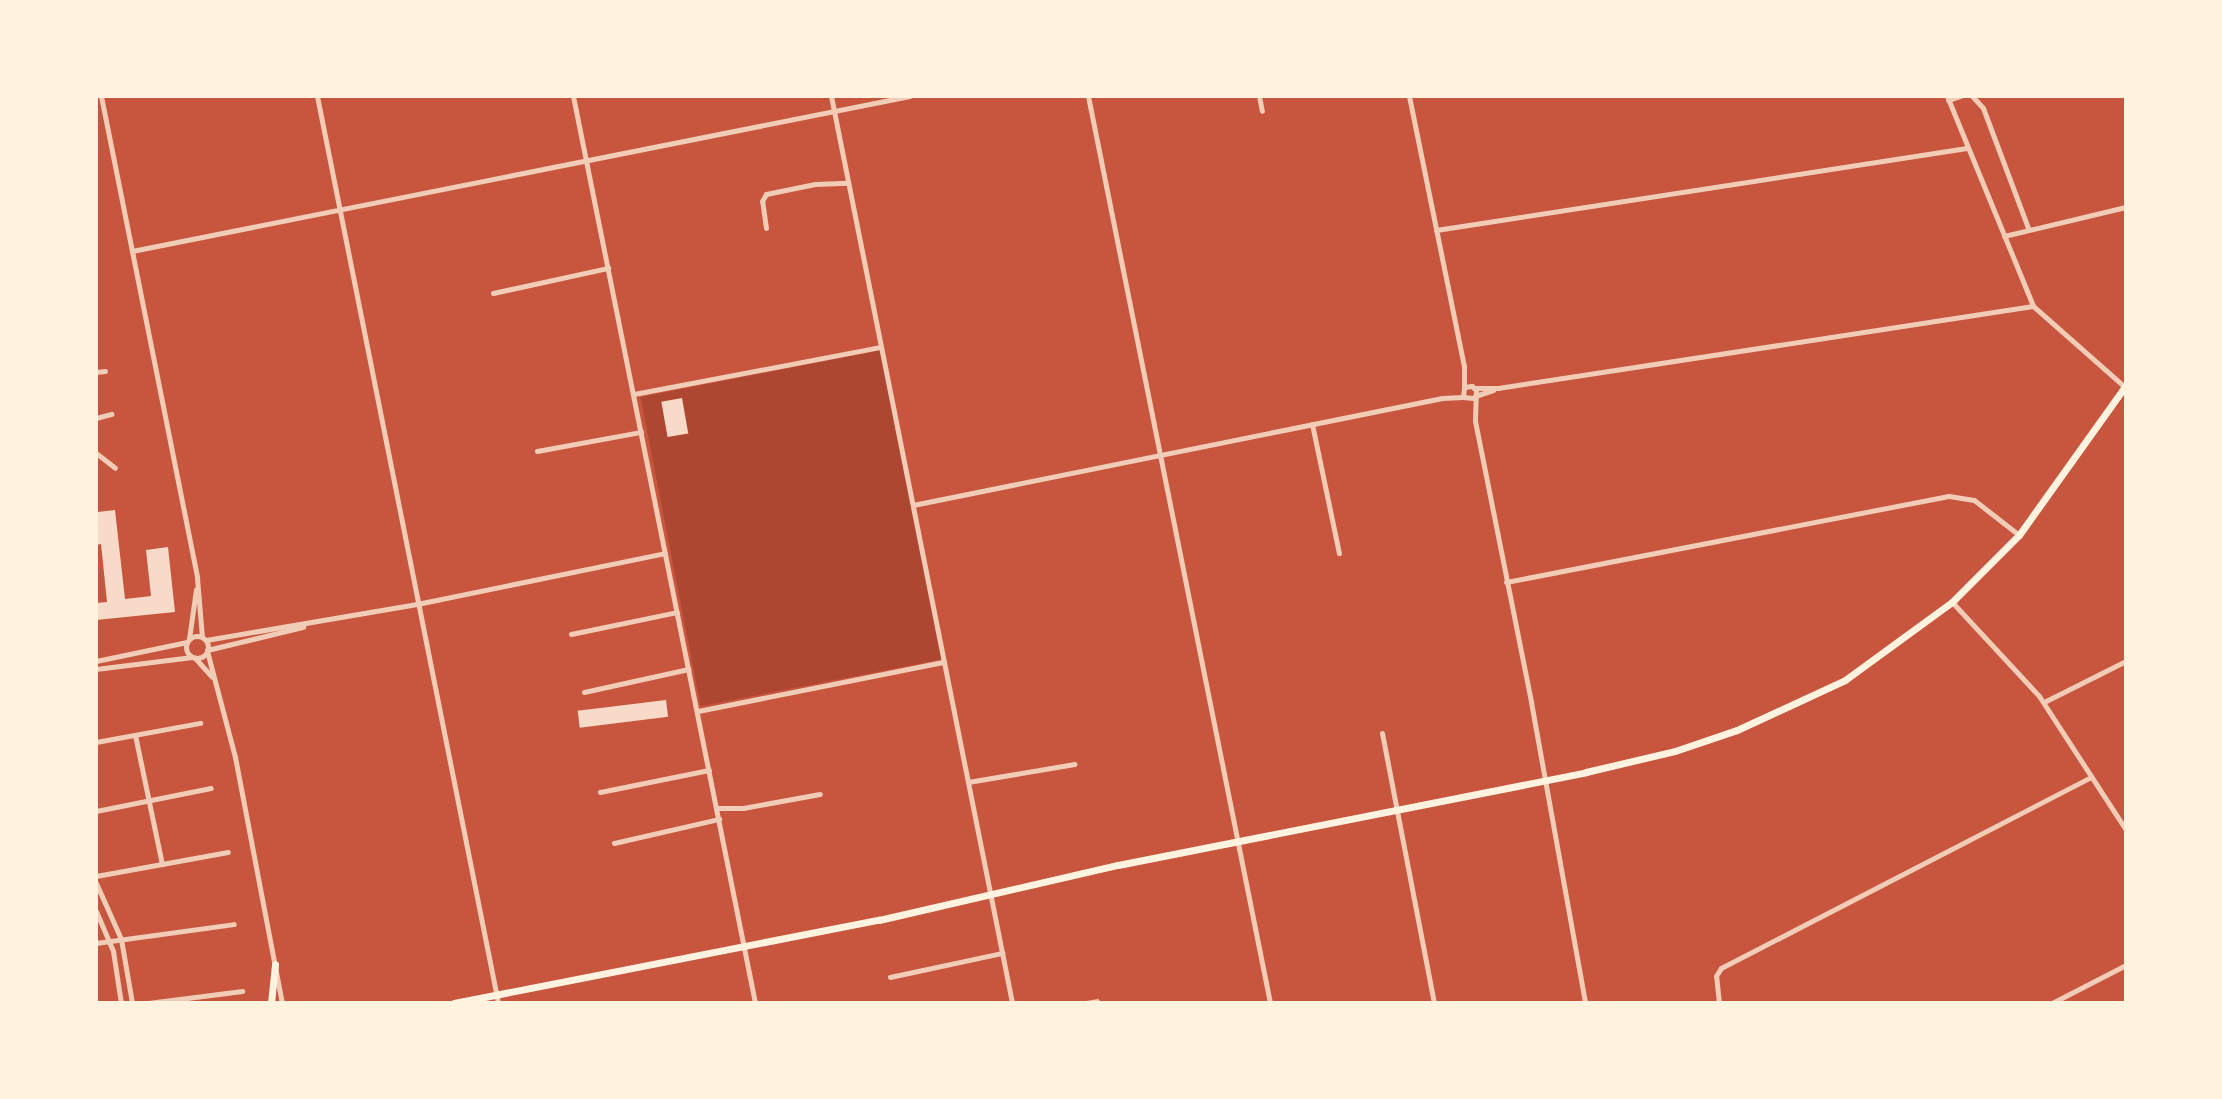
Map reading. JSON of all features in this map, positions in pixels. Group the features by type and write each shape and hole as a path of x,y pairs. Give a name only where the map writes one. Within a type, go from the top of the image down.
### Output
{"main road":[{"path":"454,1003 497,999 1675,751 1772,716 1856,673 1952,602 2019,535 2126,387"},
{"path":"271,1003 275,964"}],"street":[{"path":"317,96 497,999"},
{"path":"573,96 755,1003"},
{"path":"831,96 1012,1003"},
{"path":"132,251 910,96"},
{"path":"1088,96 1270,1003"},
{"path":"1259,96 1262,111"},
{"path":"1409,96 1464,366 1473,387 1475,421 1585,1003"},
{"path":"1960,96 1948,98 2033,306 2126,387"},
{"path":"1972,96 1983,108 2028,228"},
{"path":"101,98 197,578 204,639 217,685 282,1003"},
{"path":"1436,230 1967,148"},
{"path":"766,228 762,201 766,194 848,183"},
{"path":"2004,236 2126,207"},
{"path":"493,293 608,268"},
{"path":"1442,398 1464,388 1498,388 2033,306"},
{"path":"634,394 880,347"},
{"path":"1464,366 1464,398 1475,421"},
{"path":"96,372 105,371"},
{"path":"913,505 1442,398 1474,397 1498,388"},
{"path":"96,418 111,414"},
{"path":"1312,424 1339,553"},
{"path":"537,451 641,432"},
{"path":"96,453 115,468"},
{"path":"1506,582 1949,496 1974,500 2019,535"},
{"path":"96,661 188,641 315,623 417,604 665,553"},
{"path":"197,578 186,649 217,685"},
{"path":"1952,602 2044,702 2089,778 2126,830"},
{"path":"571,634 677,612"},
{"path":"96,669 194,658 207,650 315,623"},
{"path":"2044,702 2126,661"},
{"path":"698,711 944,662"},
{"path":"584,692 689,669"},
{"path":"96,742 200,723"},
{"path":"1382,733 1434,1003"},
{"path":"135,735 162,864"},
{"path":"968,782 1074,764"},
{"path":"600,792 710,770"},
{"path":"1719,1003 1718,972 2089,778"},
{"path":"96,811 211,788"},
{"path":"717,808 743,808 820,794"},
{"path":"614,843 719,819"},
{"path":"96,876 228,852"},
{"path":"96,883 121,939 132,1003"},
{"path":"96,911 109,941 121,1003"},
{"path":"96,943 234,924"},
{"path":"890,977 1002,953"},
{"path":"2052,1003 2126,965"},
{"path":"148,1003 242,991"},
{"path":"1086,1003 1097,1001"}],"shaded area":[{"path":"882,350 942,659 701,706 641,397"}],"building":[{"path":"682,398 688,433 668,437 661,402"},
{"path":"115,510 125,599 151,596 146,550 168,547 175,612 96,620 96,603 107,602 101,544 96,545 98,512"},
{"path":"666,700 668,717 580,728 578,711"}]}
